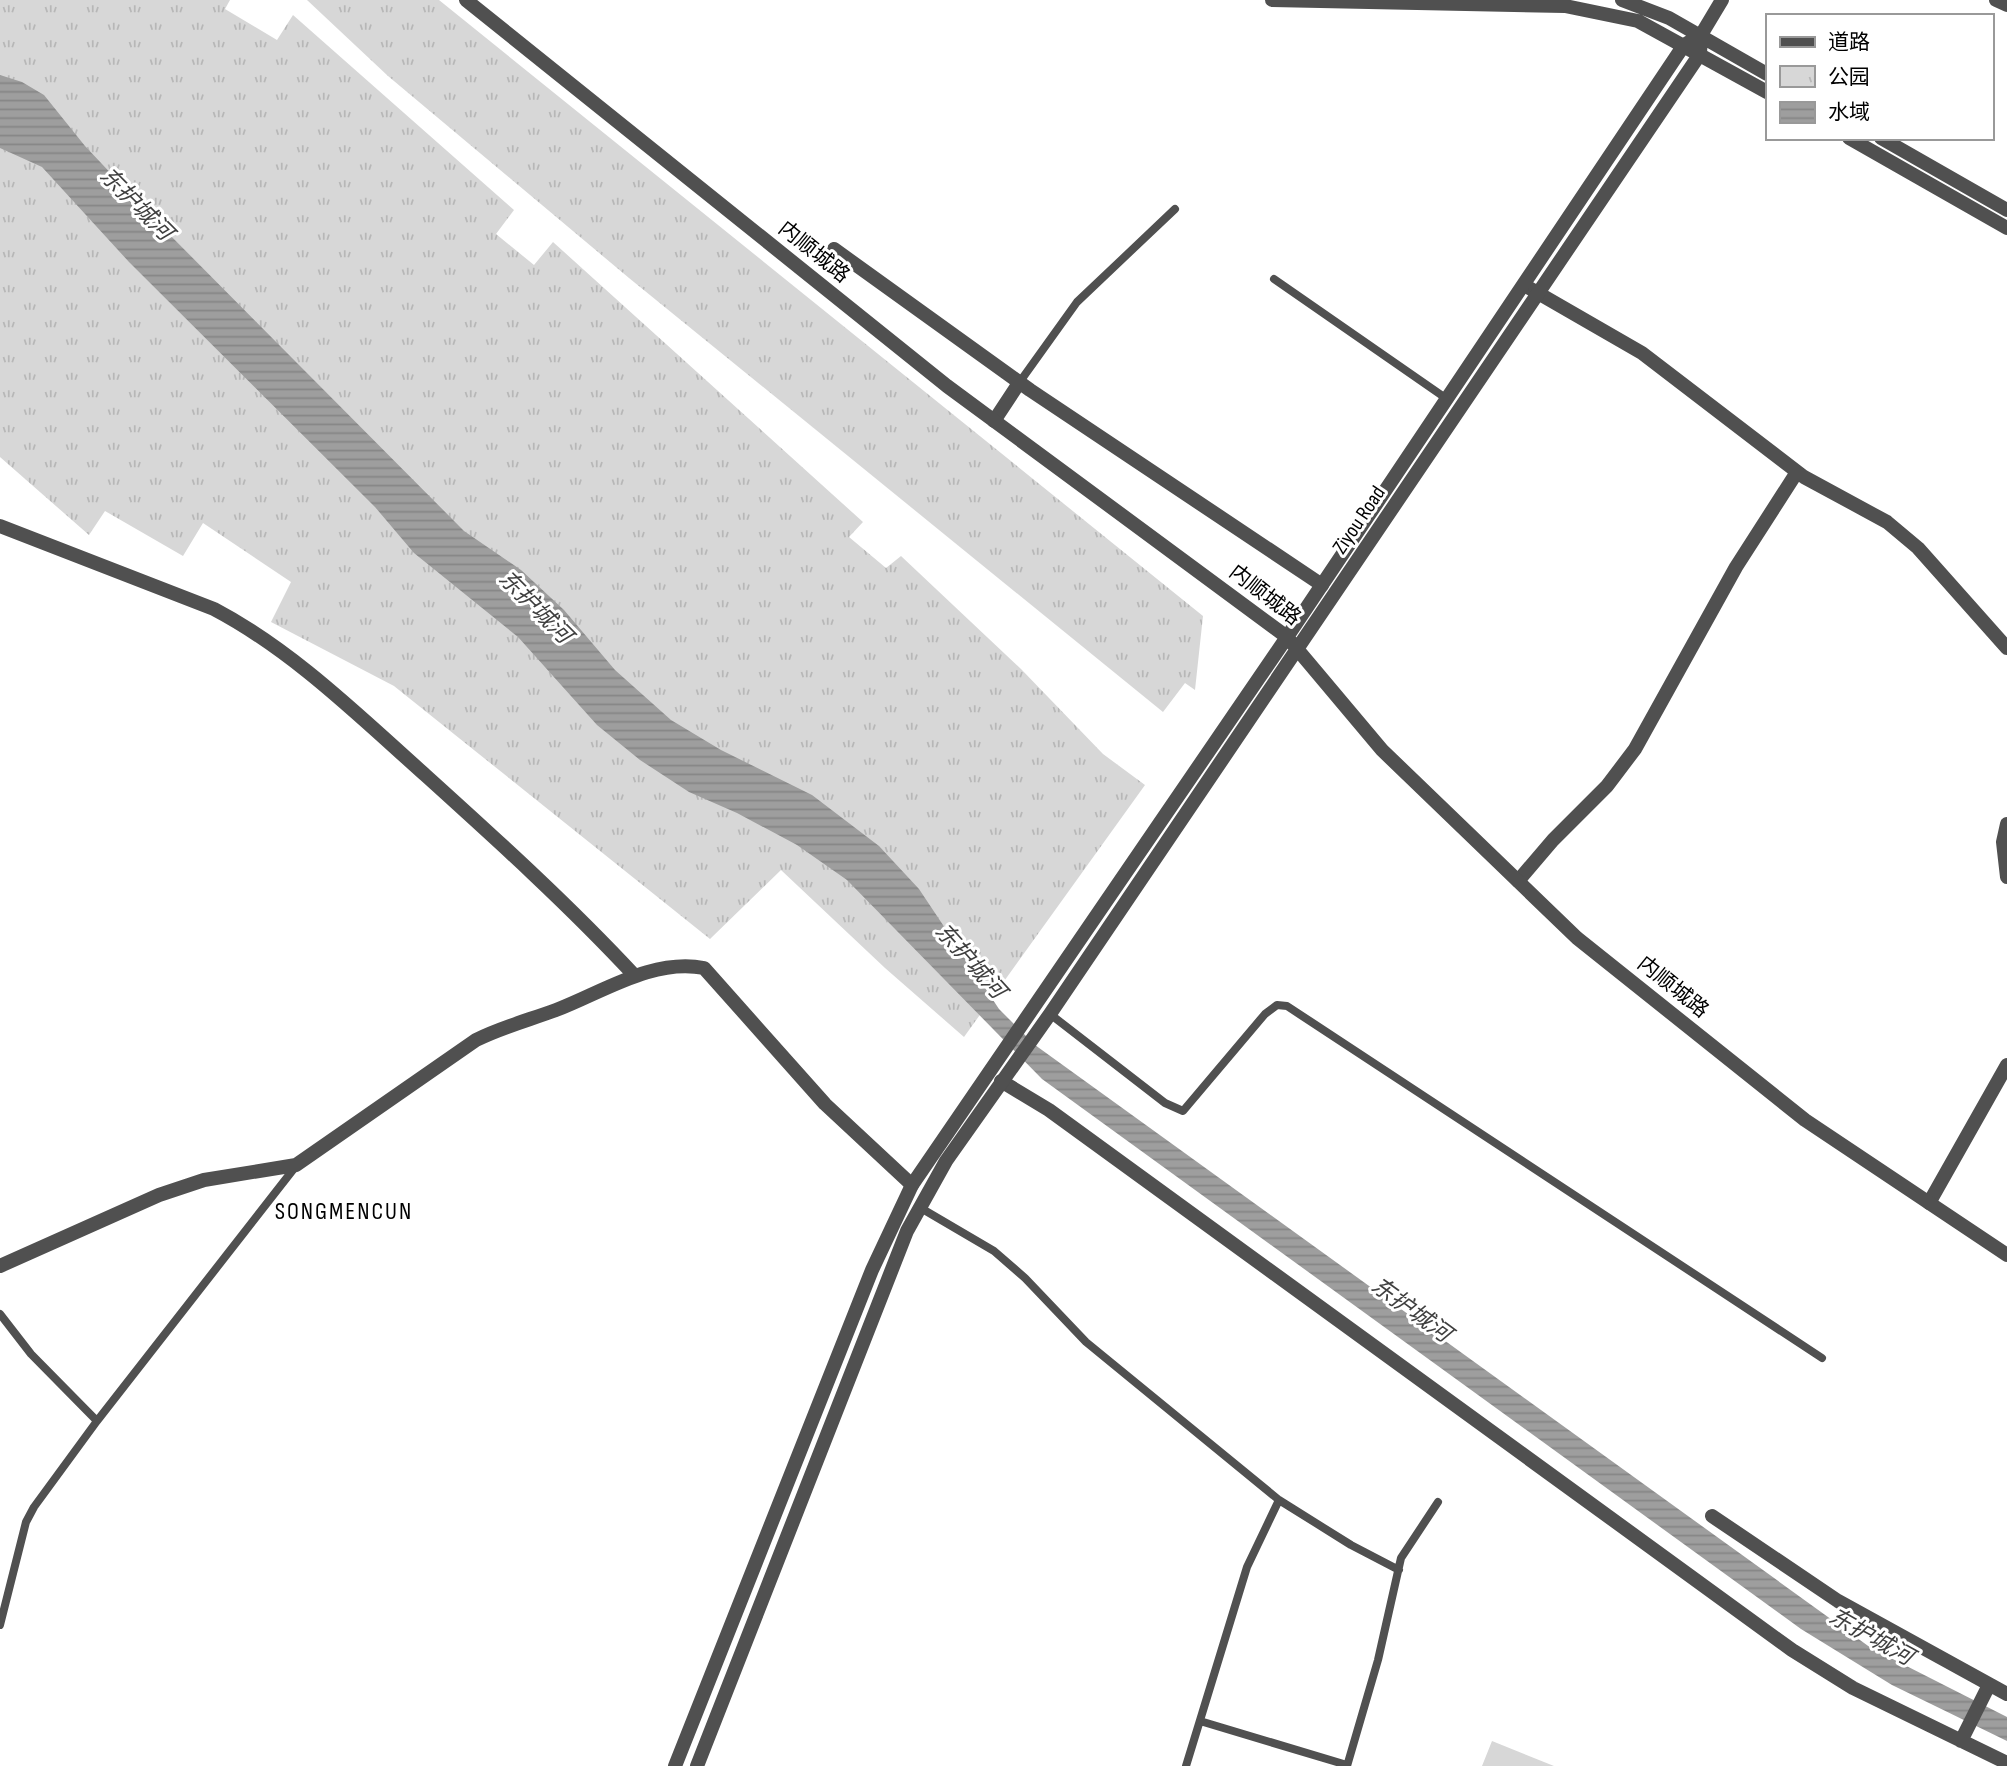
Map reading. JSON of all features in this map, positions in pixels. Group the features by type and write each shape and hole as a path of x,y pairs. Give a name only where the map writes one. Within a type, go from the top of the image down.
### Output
{"street":[{"name":"内顺城路","path":"467,0 994,421 1292,643 1382,750 1577,938 1805,1119 2007,1255"},
{"path":"1272,0 1565,6 1638,21 1766,91"},
{"path":"1622,0 1644,6 1701,35 1766,73"},
{"name":"Ziyou Road","path":"1003,1071 1292,643 1538,293 1700,54 1701,35 1722,0"},
{"path":"1996,0 2007,5"},
{"name":"Ziyou Road","path":"1292,643 1322,585 1684,45 1701,35"},
{"path":"1853,140 2007,228"},
{"path":"1884,140 2007,210"},
{"path":"835,249 1019,383 1322,585"},
{"path":"1524,285 1642,353 1797,472 1887,522 1918,548 2007,648"},
{"path":"994,421 1019,383"},
{"path":"1518,881 1553,840 1607,786 1635,749 1736,567 1797,472"},
{"path":"0,526 214,610 255,633 374,729 574,910 635,976"},
{"path":"2007,824 2003,842 2007,877"},
{"path":"0,1266 159,1195 204,1180 296,1165 476,1040 500,1027 554,1010 635,976 685,965 704,968 825,1104 912,1185"},
{"path":"1929,1203 2007,1065"},
{"path":"675,1766 872,1270 912,1185 1003,1071"},
{"path":"696,1766 919,1207 1003,1071"},
{"path":"1003,1071 1049,1110 1792,1650 1853,1688 2007,1763"},
{"path":"1712,1517 1838,1601 2007,1694"},
{"path":"1961,1741 1989,1685"}],"lane":[{"path":"1019,383 1077,302 1175,209"},
{"path":"1274,279 1447,399"},
{"path":"1041,1018 1165,1103 1183,1111 1265,1014 1277,1005 1287,1006 1822,1358"},
{"path":"0,1625 26,1522 45,1492 296,1165"},
{"path":"919,1207 994,1251 1034,1287 1086,1342 1279,1500 1351,1545 1399,1570"},
{"path":"0,1314 31,1354 97,1421"},
{"path":"1186,1766 1247,1567 1279,1500"},
{"path":"1200,1721 1347,1765 1378,1660 1406,1548 1437,1502"}],"green space":[{"path":"0,0 230,0 225,9 277,40 293,15 514,210 496,234 534,265 553,242 863,522 849,537 886,568 901,556 1021,669 1103,754 1145,785 964,1037 885,968 781,870 710,939 394,686 271,622 291,582 203,523 183,556 105,511 89,535 0,457"},
{"path":"307,0 439,0 1203,616 1195,690 1185,683 1163,712 629,278 388,76"},
{"path":"1492,1741 1554,1766 1482,1766"}],"water":[{"name":"东护城河","path":"0,75 22,82 44,95 85,146 153,218 464,531 521,570 564,610 615,670 671,720 721,750 812,795 879,846 919,889 999,1009 1035,1045 1871,1648 2007,1717 2007,1741 1892,1685 1801,1629 1042,1079 847,880 797,845 737,813 689,792 640,760 597,725 518,637 414,553 375,507 129,262 42,167 0,148"}],"district":[{"name":"SONGMENCUN","path":"344,1211"}]}
